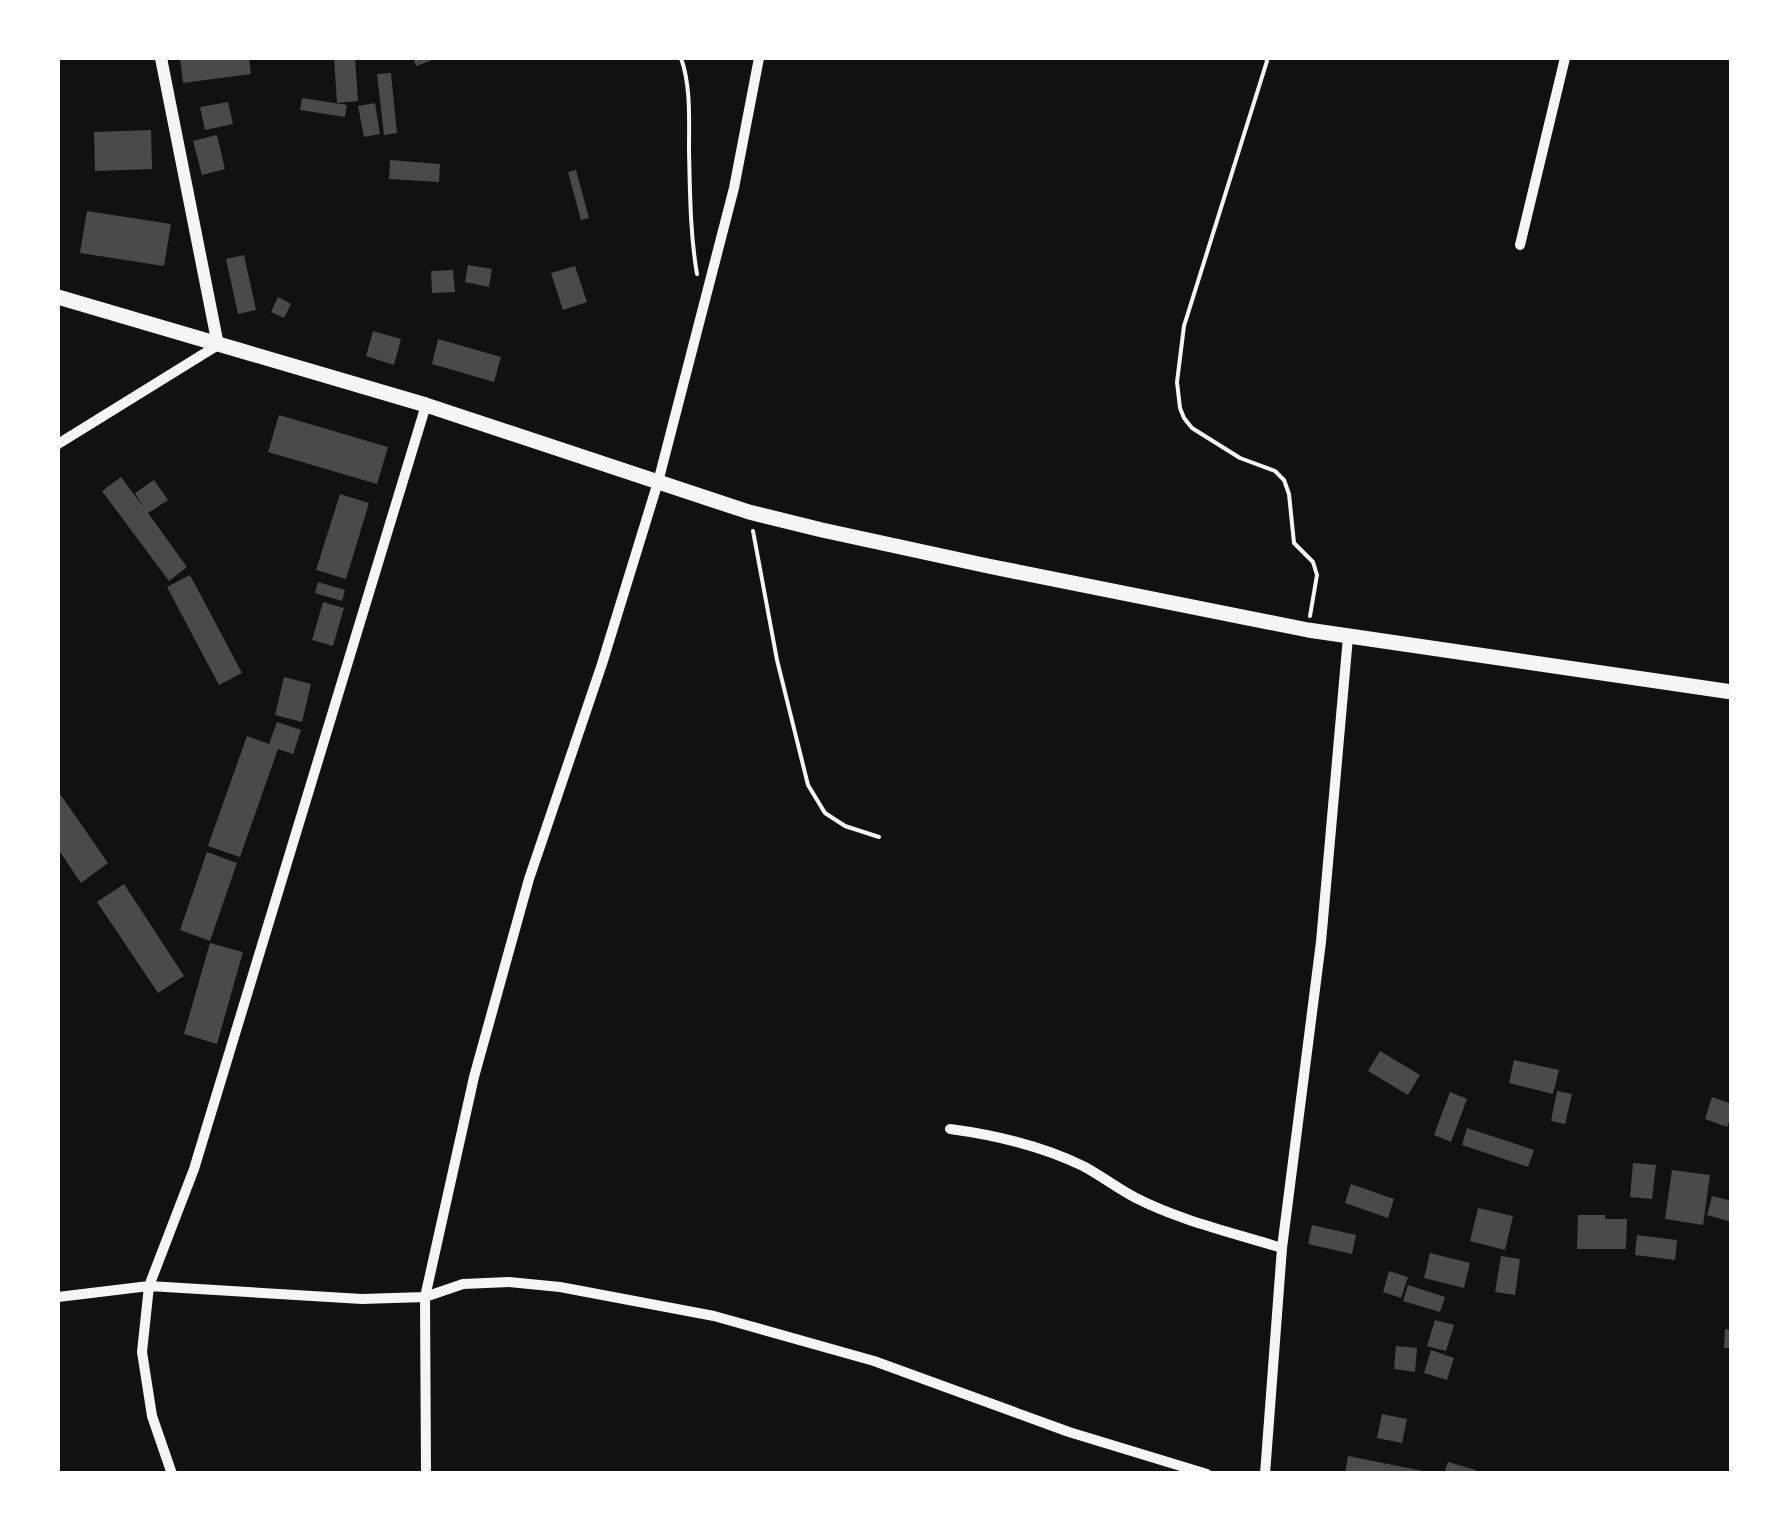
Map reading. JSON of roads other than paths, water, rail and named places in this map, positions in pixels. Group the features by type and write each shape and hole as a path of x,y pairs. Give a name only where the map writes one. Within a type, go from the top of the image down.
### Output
{"main road":[{"path":"58,297 426,405 749,512 822,530 1308,630 1732,692"}],"street":[{"path":"58,444 218,345 161,58"},
{"path":"426,1474 425,1297 474,1077 529,878 602,664 658,482 734,188 759,58"},
{"path":"1520,245 1565,58"},
{"path":"172,1474 152,1416 142,1352 148,1286 200,1150 426,405"},
{"path":"1265,1474 1282,1248 1321,942 1348,637"},
{"path":"950,1128 996,1136 1049,1153 1079,1164 1135,1198 1282,1248"},
{"path":"58,1297 148,1286 362,1299 425,1297 463,1284 509,1282 560,1287 714,1316 874,1361 1069,1432 1207,1474"}]}
